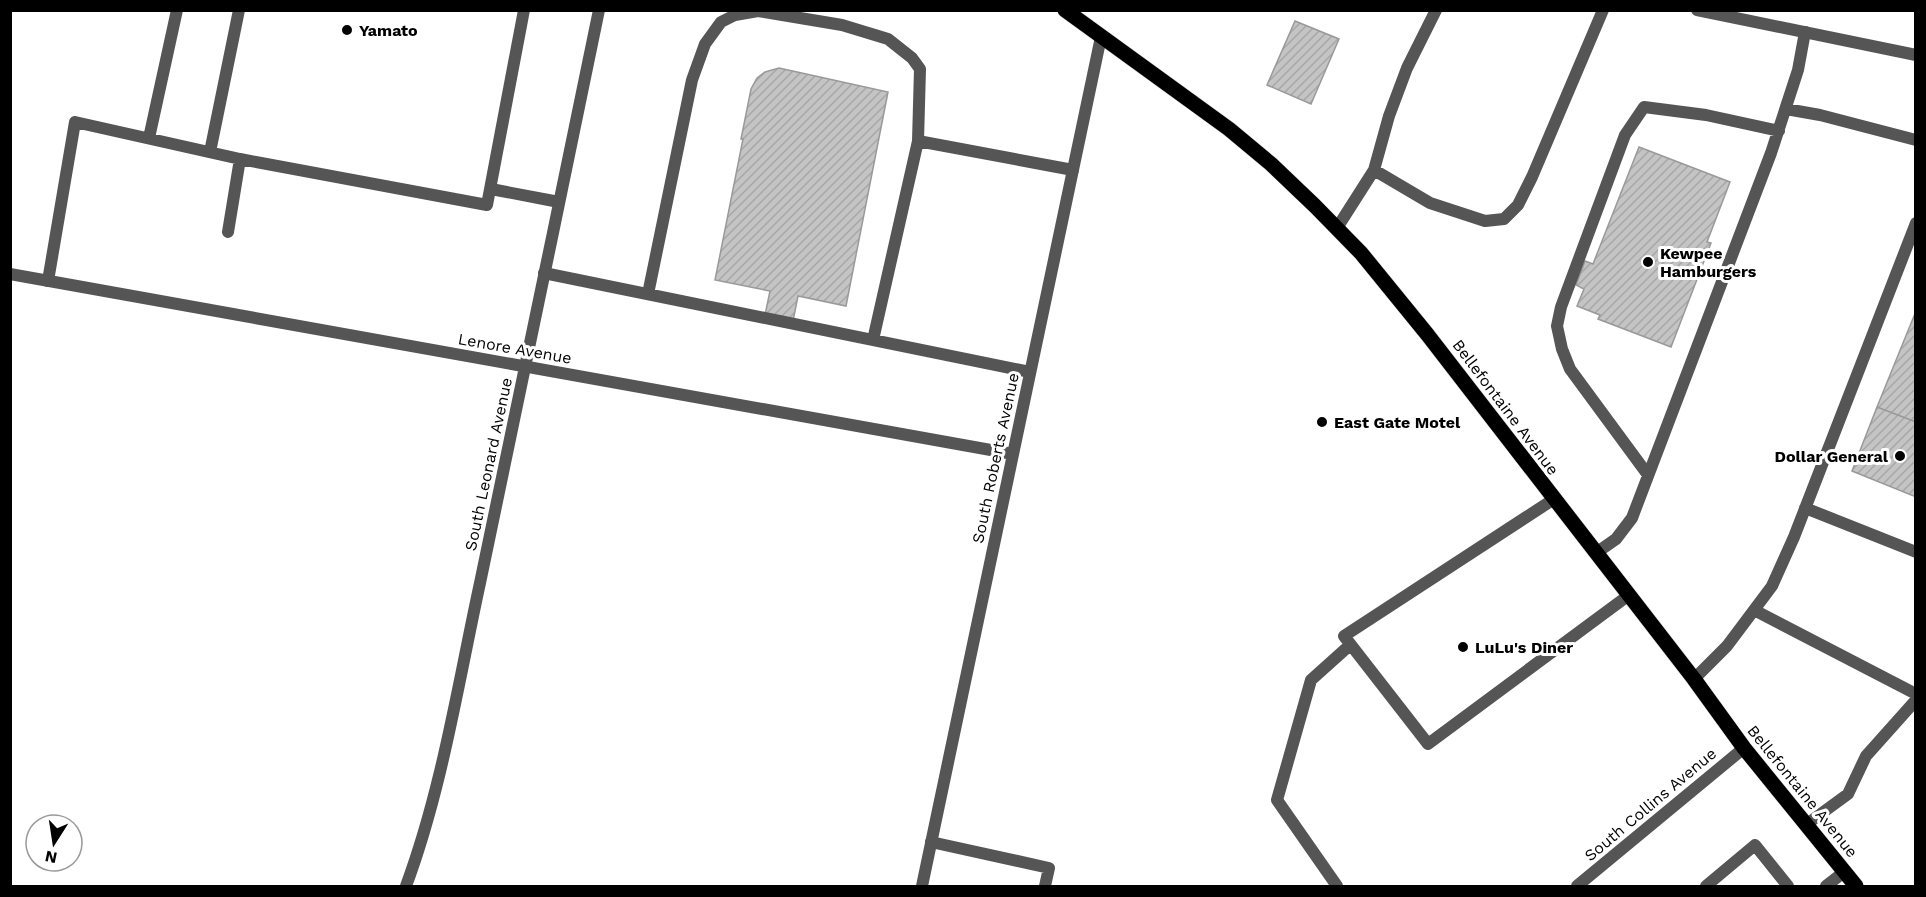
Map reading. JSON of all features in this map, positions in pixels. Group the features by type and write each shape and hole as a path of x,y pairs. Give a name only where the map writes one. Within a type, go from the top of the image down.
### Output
{"main road":[{"name":"Bellefontaine Avenue","path":"1065,10 1228,129 1270,165 1361,253 1428,334 1694,679 1744,748 1856,886"}],"street":[{"path":"149,138 177,10"},
{"path":"210,152 239,10"},
{"path":"48,280 75,122 240,159 487,205 524,10"},
{"name":"South Leonard Avenue","path":"406,886 431,808 526,366 599,10"},
{"path":"1337,228 1374,170 1389,116 1407,68 1436,10"},
{"path":"1374,170 1430,203 1485,221 1504,219 1518,205 1532,177 1603,10"},
{"path":"1697,10 1916,55"},
{"path":"648,294 692,80 705,44 721,22 735,15 758,12 842,24 888,39 912,58 920,69 918,141 873,340"},
{"path":"1596,553 1616,539 1632,518 1779,131 1798,70 1806,32"},
{"name":"South Roberts Avenue","path":"922,886 1101,36"},
{"path":"1648,475 1570,369 1557,326 1561,307 1625,135 1644,107 1706,115 1779,131"},
{"path":"1786,109 1820,115 1916,140"},
{"path":"918,141 1073,170"},
{"path":"228,232 240,159"},
{"path":"491,189 559,202"},
{"path":"1694,679 1727,646 1772,586 1794,537 1916,223"},
{"path":"544,273 1030,372"},
{"name":"Lenore Avenue","path":"10,274 1013,454"},
{"path":"1554,499 1344,636 1350,645 1428,744 1629,595"},
{"path":"1805,508 1916,552"},
{"path":"1754,610 1916,693"},
{"path":"1336,886 1277,800 1311,680 1350,645"},
{"path":"1807,824 1848,794 1866,756 1916,700"},
{"name":"South Collins Avenue","path":"1582,885 1744,748"},
{"path":"931,842 1049,868 1045,886"},
{"path":"1706,886 1755,846 1788,886"},
{"path":"1826,886 1844,872"}],"building":[{"path":"1295,21 1339,39 1311,104 1267,85"},
{"path":"779,68 888,92 846,306 798,296 793,321 765,315 770,291 715,280 751,89 757,78 765,72"},
{"path":"1639,147 1730,182 1707,242 1711,243 1671,347 1598,319 1600,315 1577,306 1584,289 1576,285 1585,261 1593,264"},
{"path":"1916,311 1916,422 1877,407"},
{"path":"1877,407 1916,422 1916,497 1852,471"}],"place":[{"name":"Yamato","path":"347,30"},
{"name":"Kewpee Hamburgers","path":"1648,262"},
{"name":"East Gate Motel","path":"1322,422"},
{"name":"Dollar General","path":"1900,456"},
{"name":"LuLu's Diner","path":"1463,647"}]}
